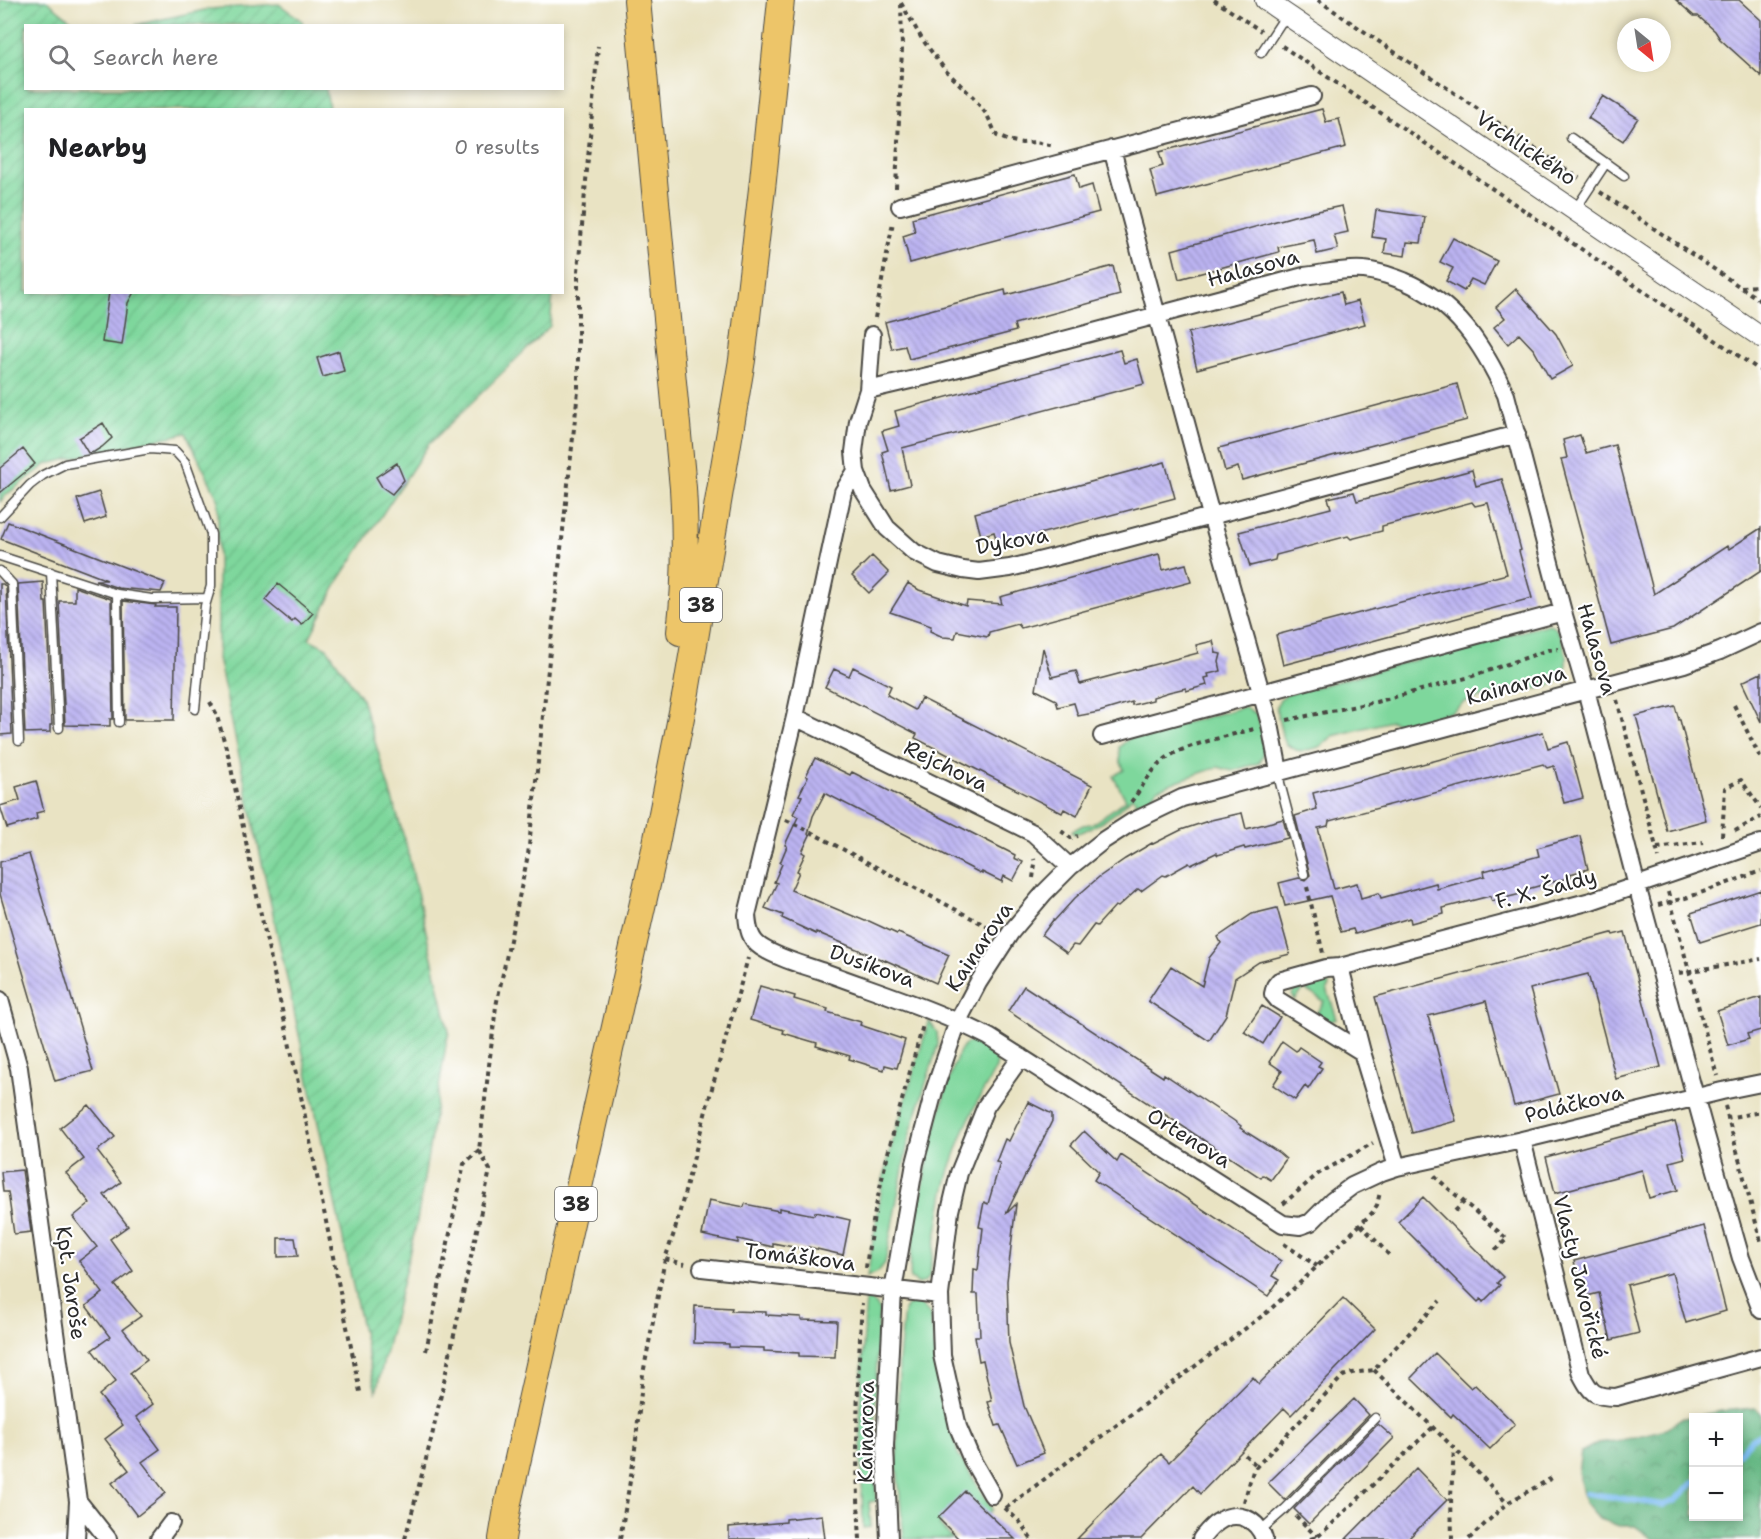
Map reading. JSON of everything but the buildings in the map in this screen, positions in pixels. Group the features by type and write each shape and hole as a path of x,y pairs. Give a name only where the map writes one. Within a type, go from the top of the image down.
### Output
{"main road":[{"path":"637,0 686,544 683,606 655,849"},
{"name":"38","path":"501,1537 655,849 686,692 742,360 781,0"}],"street":[{"name":"Vrchlického","path":"1265,0 1761,337"},
{"path":"897,208 1312,96"},
{"path":"1113,150 1270,724 1279,771"},
{"name":"Halasova","path":"868,390 1304,276 1341,271 1363,270 1389,276 1427,292 1467,327 1494,368 1506,395 1695,1098 1741,1258 1761,1310"},
{"name":"Dykova","path":"872,335 868,390 858,421 854,452 856,471 863,490 878,515 900,541 926,559 952,569 979,572 1010,568 1517,434"},
{"path":"753,940 747,915 795,717 843,492 856,471"},
{"path":"1102,735 1563,612"},
{"name":"Kainarova","path":"889,1539 885,1446 893,1290 915,1163 934,1091 958,1021 978,983 1011,932 1044,893 1070,867 1104,840 1132,822 1182,798 1684,664 1720,651 1761,632"},
{"name":"Rejchova","path":"795,717 1033,834 1070,867"},
{"name":"F. X. Šaldy","path":"1362,1052 1278,1000 1274,994 1275,986 1279,981 1591,901 1761,843"},
{"name":"Dusíkova","path":"753,940 771,952 958,1021"},
{"path":"1333,967 1397,1167"},
{"name":"Kpt. Jaroše","path":"0,1000 5,1034 19,1068 78,1501 76,1539"},
{"name":"Ortenova","path":"958,1021 989,1037 1283,1224 1300,1226 1311,1222 1332,1201 1352,1186 1397,1167"},
{"path":"992,1495 972,1460 958,1426 942,1355 940,1295 950,1211 959,1173 986,1106 1021,1057"},
{"name":"Poláčkova","path":"1397,1167 1522,1140 1722,1090 1761,1083"},
{"name":"Vlasty Javořické","path":"1522,1140 1581,1374 1590,1389 1601,1397 1616,1397 1761,1357"},
{"name":"Tomáškova","path":"702,1268 893,1290"},
{"path":"893,1290 940,1295"},
{"path":"78,1501 108,1539"},
{"path":"1201,1539 1217,1522 1228,1517 1240,1516 1256,1524 1263,1534"},
{"path":"159,1539 171,1523"}],"lane":[{"path":"1261,53 1286,15"},
{"path":"1571,138 1624,176"},
{"path":"1575,210 1606,162"},
{"path":"0,517 30,485 43,475 65,464 150,449 175,450 185,462 211,534 211,586 205,606 195,709"},
{"path":"0,556 117,594 152,599 207,598"},
{"path":"0,571 12,584 19,741"},
{"path":"51,572 59,728"},
{"path":"117,594 119,722"},
{"path":"1279,771 1280,783 1304,874"},
{"path":"1263,1534 1375,1418"}],"path":[{"path":"1214,0 1761,371"},
{"path":"1318,0 1761,301"},
{"path":"901,1 922,39 946,72 973,97 987,115 998,136 1022,143 1035,142 1074,150 1082,158"},
{"path":"872,335 897,208 902,49 901,1"},
{"path":"405,1539 432,1436 490,1170 480,1150 496,1006 530,843 578,391 578,271 598,46"},
{"path":"1740,287 1761,286"},
{"path":"1134,798 1154,770 1166,758 1184,750 1270,724 1376,702 1470,677 1548,650 1573,648"},
{"path":"198,682 216,713 229,758 302,1101 360,1392"},
{"path":"1613,683 1761,1242"},
{"path":"1734,705 1761,759"},
{"path":"1722,836 1725,788 1741,780 1761,808"},
{"path":"772,814 803,828 992,929"},
{"path":"1656,848 1703,842 1733,832 1761,817"},
{"path":"1643,909 1689,897 1761,871"},
{"path":"1304,874 1333,967"},
{"path":"620,1539 634,1458 643,1374 665,1259 675,1230 753,940"},
{"path":"1662,976 1761,959"},
{"path":"860,1539 857,1413 863,1287 877,1199 888,1150 923,1024"},
{"path":"1703,1125 1761,1112"},
{"path":"1268,1215 1318,1174 1359,1150 1388,1137"},
{"path":"426,1351 464,1164 480,1150"},
{"path":"1427,1170 1507,1239 1494,1251"},
{"path":"1031,1539 1020,1522 1005,1508 1266,1313 1372,1213 1377,1205 1382,1185"},
{"path":"1455,1211 1464,1202"},
{"path":"1361,1225 1391,1257"},
{"path":"1278,1240 1317,1266"},
{"path":"1240,1516 1253,1471 1257,1466 1343,1377 1352,1373 1374,1370 1440,1301"},
{"path":"1374,1370 1507,1503"},
{"path":"1310,1539 1317,1537 1433,1427"},
{"path":"1452,1539 1451,1496 1454,1448"},
{"path":"1245,1455 1257,1466"},
{"path":"1469,1539 1507,1503 1552,1478"},
{"path":"1287,1507 1317,1537"}],"green space":[{"path":"0,0 46,0 76,24 24,24 24,90 326,90 329,108 24,108 24,294 553,294 550,326 428,445 339,580 309,639 327,648 362,699 406,844 449,1032 417,1221 376,1393 218,658 218,499 186,433 47,464 0,502"},
{"path":"279,4 302,21 303,24 140,24 209,9"},
{"path":"1549,624 1554,626 1561,636 1566,654 1566,672 1556,683 1537,689 1525,686 1464,702 1452,712 1403,725 1391,721 1333,736 1321,746 1303,751 1286,744 1282,735 1276,708 1280,699 1286,695"},
{"path":"1244,707 1257,714 1264,745 1259,763 1232,771 1218,767 1180,780 1157,789 1149,800 1131,808 1137,801 1132,797 1106,820 1074,834 1072,831 1083,825 1092,824 1126,800 1113,776 1124,770 1119,747 1131,737"},
{"path":"1327,981 1329,986 1327,989 1337,1019 1328,1022 1316,1014 1324,1001 1304,989 1295,1000 1292,995 1295,989"},
{"path":"929,1021 937,1032 938,1045 909,1137 885,1263 878,1272 867,1277 883,1180"},
{"path":"974,1042 991,1049 997,1061 996,1068 964,1130 950,1169 929,1277 925,1282 919,1284 911,1279 914,1234 938,1118 957,1057 965,1044"},
{"path":"866,1297 879,1309 875,1405 876,1501 869,1502 871,1527 863,1528 860,1404"},
{"path":"912,1303 922,1306 930,1315 940,1384 958,1454 992,1509 987,1517 966,1497 939,1525 953,1539 904,1539 897,1466 899,1360 904,1311"},
{"path":"1755,1408 1761,1413 1761,1539 1653,1539 1635,1526 1619,1526 1599,1519 1585,1503 1578,1472 1581,1452 1598,1443 1622,1440 1666,1429 1680,1419 1689,1417 1689,1521 1743,1521 1743,1413 1712,1413"}],"waterway":[{"path":"1743,1449 1752,1439 1761,1434"},
{"path":"1586,1493 1664,1505 1674,1501 1689,1487"}]}
